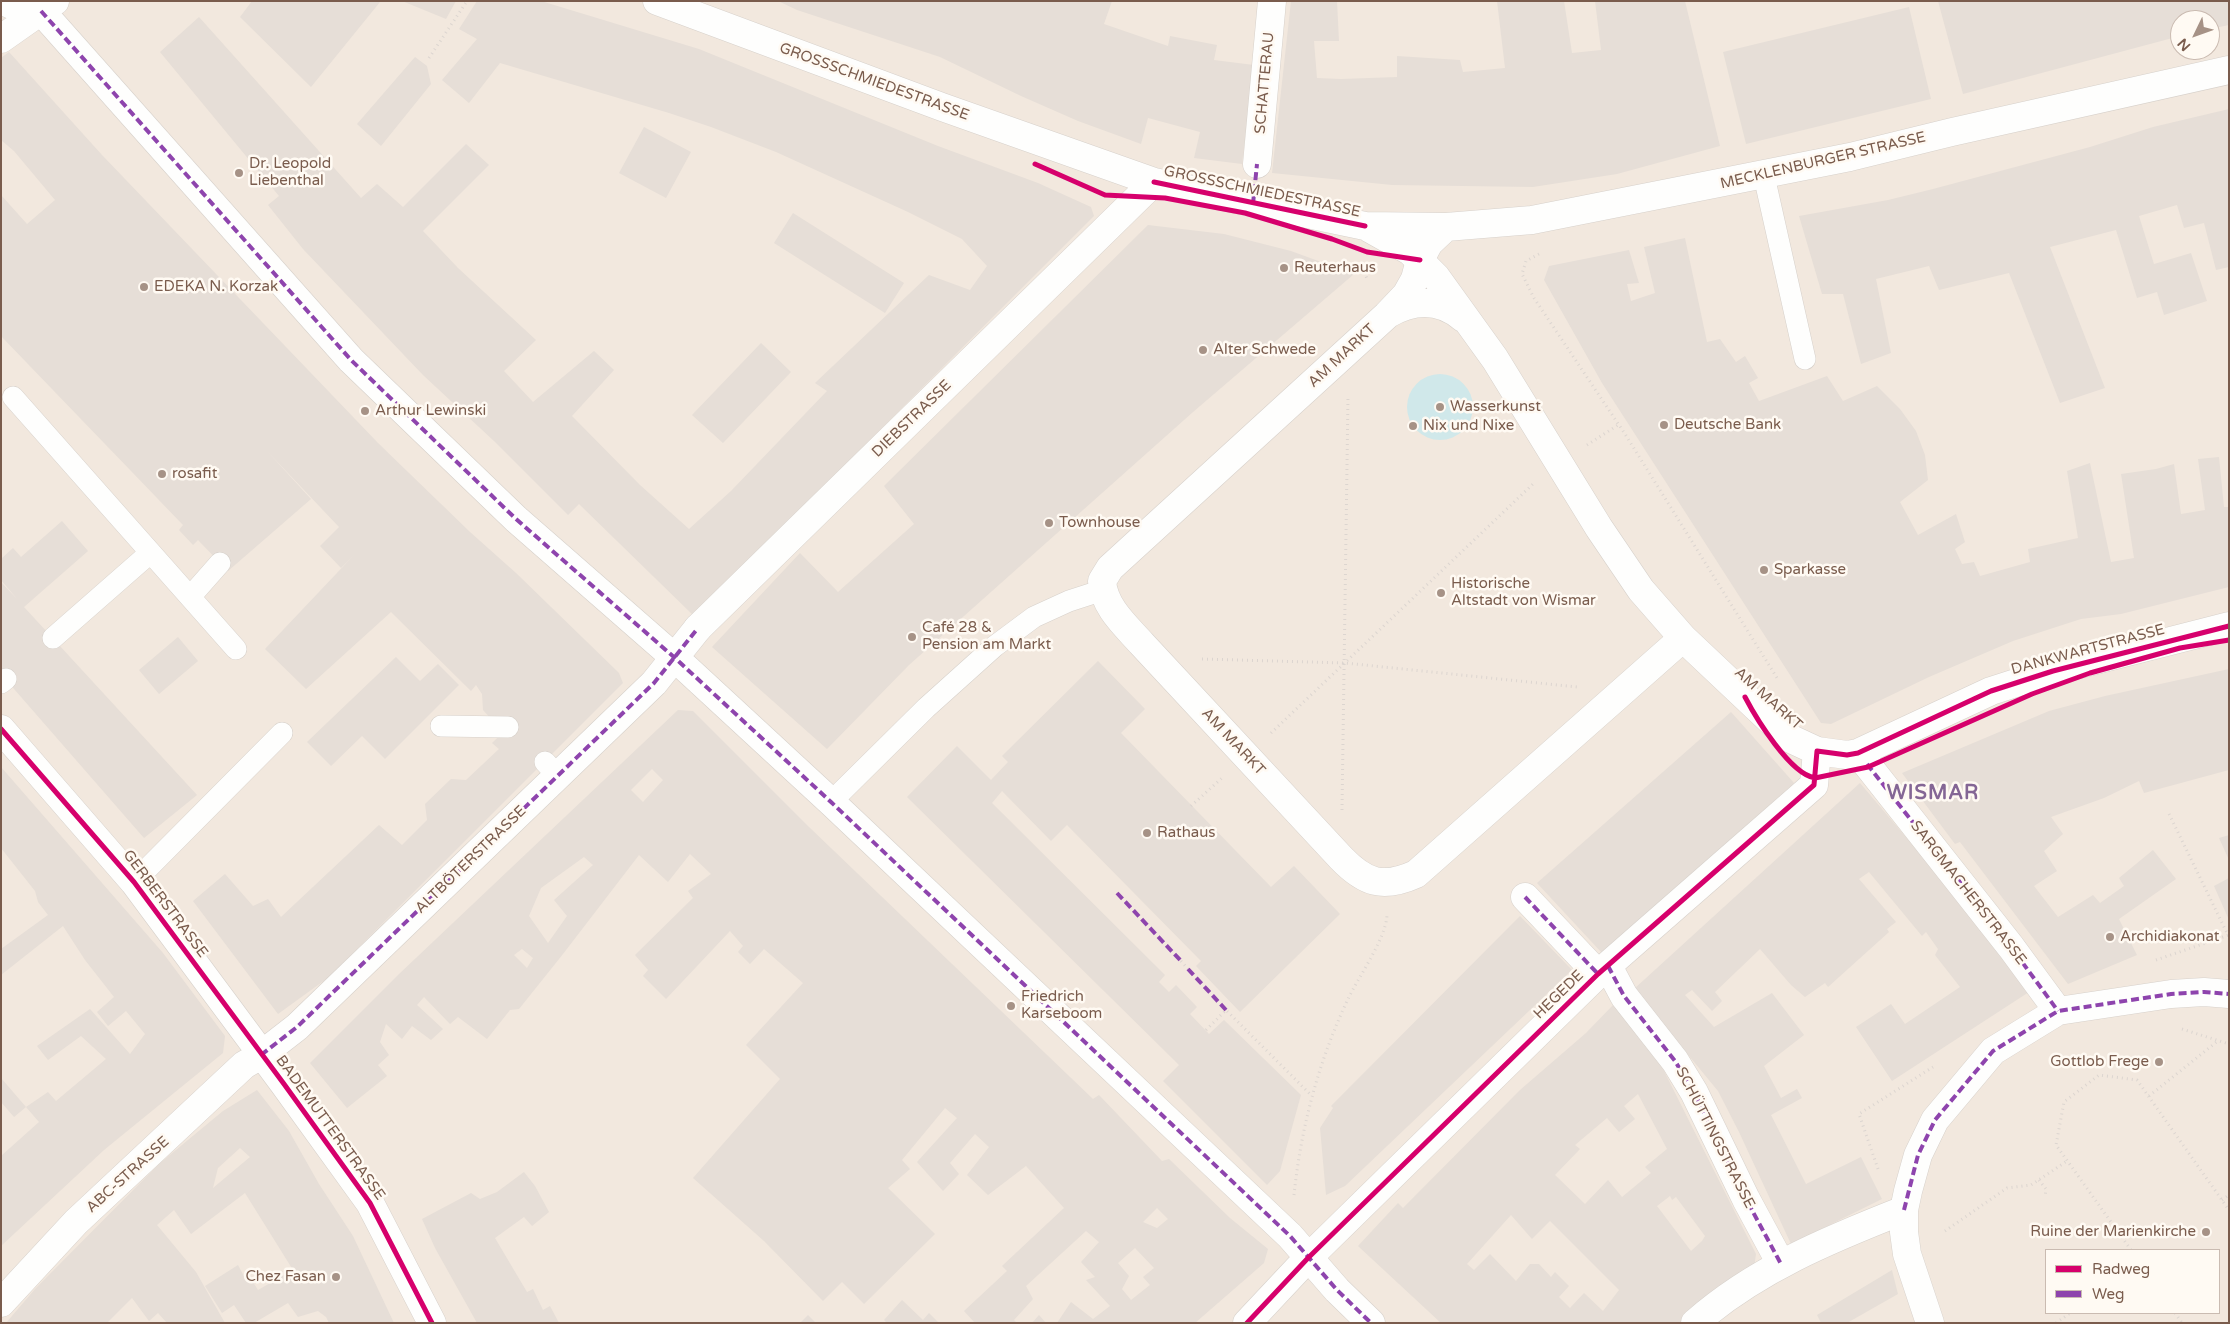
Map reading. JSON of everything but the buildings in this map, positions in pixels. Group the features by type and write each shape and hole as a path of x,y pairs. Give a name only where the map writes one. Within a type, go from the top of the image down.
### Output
{"street":[{"path":"4,1 12,7 27,11 48,6"},
{"name":"GROSSSCHMIEDESTRASSE","path":"657,1 942,107 1154,182 1365,226 1414,227"},
{"name":"SCHATTERAU","path":"1257,164 1272,1"},
{"path":"1,39 48,6"},
{"path":"48,6 351,360 516,519 675,658 831,802 1290,1236 1308,1258 1371,1323"},
{"name":"MECKLENBURGER STRASSE","path":"1414,227 1446,227 1532,220 1764,176 2229,70"},
{"name":"DIEBSTRASSE","path":"675,658 698,628 1154,182"},
{"name":"AM MARKT","path":"1365,226 1410,251 1436,277 1472,326 1560,463 1599,528 1641,590 1683,638 1788,738 1817,751 1853,754"},
{"path":"1387,315 1406,295 1415,279 1420,260 1429,243 1446,227"},
{"path":"1387,315 1403,306 1420,302 1438,303 1454,310 1472,326"},
{"name":"AM MARKT","path":"1387,315 1110,568 1102,581 1103,590 1116,614 1156,659 1341,858 1362,878 1389,883 1416,874 1683,638"},
{"name":"DANKWARTSTRASSE","path":"1853,754 1991,690 2053,671 2229,626"},
{"name":"ALTBÖTERSTRASSE","path":"262,1055 297,1027 551,769 654,683 675,658"},
{"name":"GERBERSTRASSE","path":"1,730 134,882 262,1055"},
{"name":"HEGEDE","path":"1247,1323 1271,1300 1308,1258 1603,970 1814,785 1817,751"},
{"name":"SARGMACHERSTRASSE","path":"1853,754 1999,932 2058,1011"},
{"name":"SCHÜTTINGSTRASSE","path":"1525,897 1603,970 1675,1061 1694,1092 1746,1199 1782,1264"},
{"path":"1930,1323 1907,1254 1904,1210 1918,1155 1936,1120 1993,1051 2058,1011 2171,994 2204,992 2229,994"},
{"name":"ABC-STRASSE","path":"1,1303 76,1222 244,1065 262,1055"},
{"name":"BADEMUTTERSTRASSE","path":"262,1055 370,1203 432,1323"},
{"path":"1695,1323 1734,1294 1782,1264 1837,1237 1904,1210"}],"lane":[{"path":"1764,176 1804,359"},
{"path":"13,397 236,648"},
{"path":"53,638 150,553"},
{"path":"190,596 220,563"},
{"path":"831,802 926,708 995,646 1034,617 1069,601 1103,590"},
{"path":"441,726 508,727"},
{"path":"134,882 282,733"}],"path":[{"path":"429,58 467,1"},
{"path":"1540,253 1526,261 1522,274 1534,298 1625,434 1778,679"},
{"path":"1341,858 1349,350"},
{"path":"1191,806 1544,474 1560,463"},
{"path":"1156,659 1345,663 1622,692"},
{"path":"2170,814 2228,935"},
{"path":"1290,1236 1295,1187 1316,1081 1348,999 1377,944 1387,920 1389,883"},
{"path":"1181,962 1188,969"},
{"path":"1206,1030 1226,1010 1312,1096"},
{"path":"2178,1028 2229,1044"},
{"path":"2149,1096 2219,1040"},
{"path":"2130,1249 2056,1145 2064,1102 2099,1075 2137,1080 2229,1210"},
{"path":"1945,1231 2007,1188 2031,1185 2067,1161"},
{"path":"2039,1180 2046,1190 2045,1197"},
{"path":"2222,1200 2229,1195"},
{"path":"2056,1323 2069,1314"}],"shaded area":[{"path":"1,1 2229,1 2229,1323 1,1323"}],"water":[{"name":"Wasserkunst","path":"1440,374 1453,377 1463,384 1470,394 1473,407 1470,420 1463,430 1453,437 1440,440 1427,437 1417,430 1410,420 1407,407 1410,394 1417,384 1427,377"}],"marked path":[{"path":"41,11 351,360 516,519 675,658 831,802 1290,1236 1337,1290 1371,1323"},
{"path":"1253,204 1257,164"},
{"path":"261,1055 297,1027 654,683 698,628"},
{"path":"1867,764 2011,947 2058,1011"},
{"path":"1117,893 1181,961"},
{"path":"1525,897 1598,974"},
{"path":"1608,966 1624,996 1675,1061 1694,1092 1746,1199 1781,1264"},
{"path":"1188,969 1226,1010"},
{"path":"1904,1210 1918,1155 1935,1120 1993,1051 2058,1011 2171,994 2204,992 2229,994"}],"cycle path":[{"path":"1035,164 1105,195 1165,198 1245,213 1332,239 1367,252 1420,260"},
{"path":"1154,182 1365,226"},
{"path":"1247,1323 1308,1258 1598,974 1814,785 1817,751 1847,755 1858,753 1991,691 2053,671 2229,626"},
{"path":"1745,697 1765,731 1785,756 1795,767 1815,778 1868,767 2032,694 2090,673 2180,648 2229,640"},
{"path":"1,729 134,882 284,1084 370,1203 432,1323"}],"place":[{"name":"Dr. Leopold Liebenthal","path":"239,173"},
{"name":"Reuterhaus","path":"1284,268"},
{"name":"EDEKA N. Korzak","path":"144,287"},
{"name":"Alter Schwede","path":"1203,350"},
{"name":"Wasserkunst","path":"1440,407"},
{"name":"Arthur Lewinski","path":"365,411"},
{"name":"Deutsche Bank","path":"1664,425"},
{"name":"Nix und Nixe","path":"1413,426"},
{"name":"rosafit","path":"162,474"},
{"name":"Townhouse","path":"1049,523"},
{"name":"Sparkasse","path":"1764,570"},
{"name":"Historische Altstadt von Wismar","path":"1441,593"},
{"name":"Café 28 & Pension am Markt","path":"912,637"},
{"name":"Rathaus","path":"1147,833"},
{"name":"Archidiakonat","path":"2110,937"},
{"name":"Friedrich Karseboom","path":"1011,1006"},
{"name":"Gottlob Frege","path":"2159,1062"},
{"name":"Ruine der Marienkirche","path":"2206,1232"},
{"name":"Chez Fasan","path":"336,1277"}],"district":[{"name":"WISMAR","path":"1933,794"}]}
